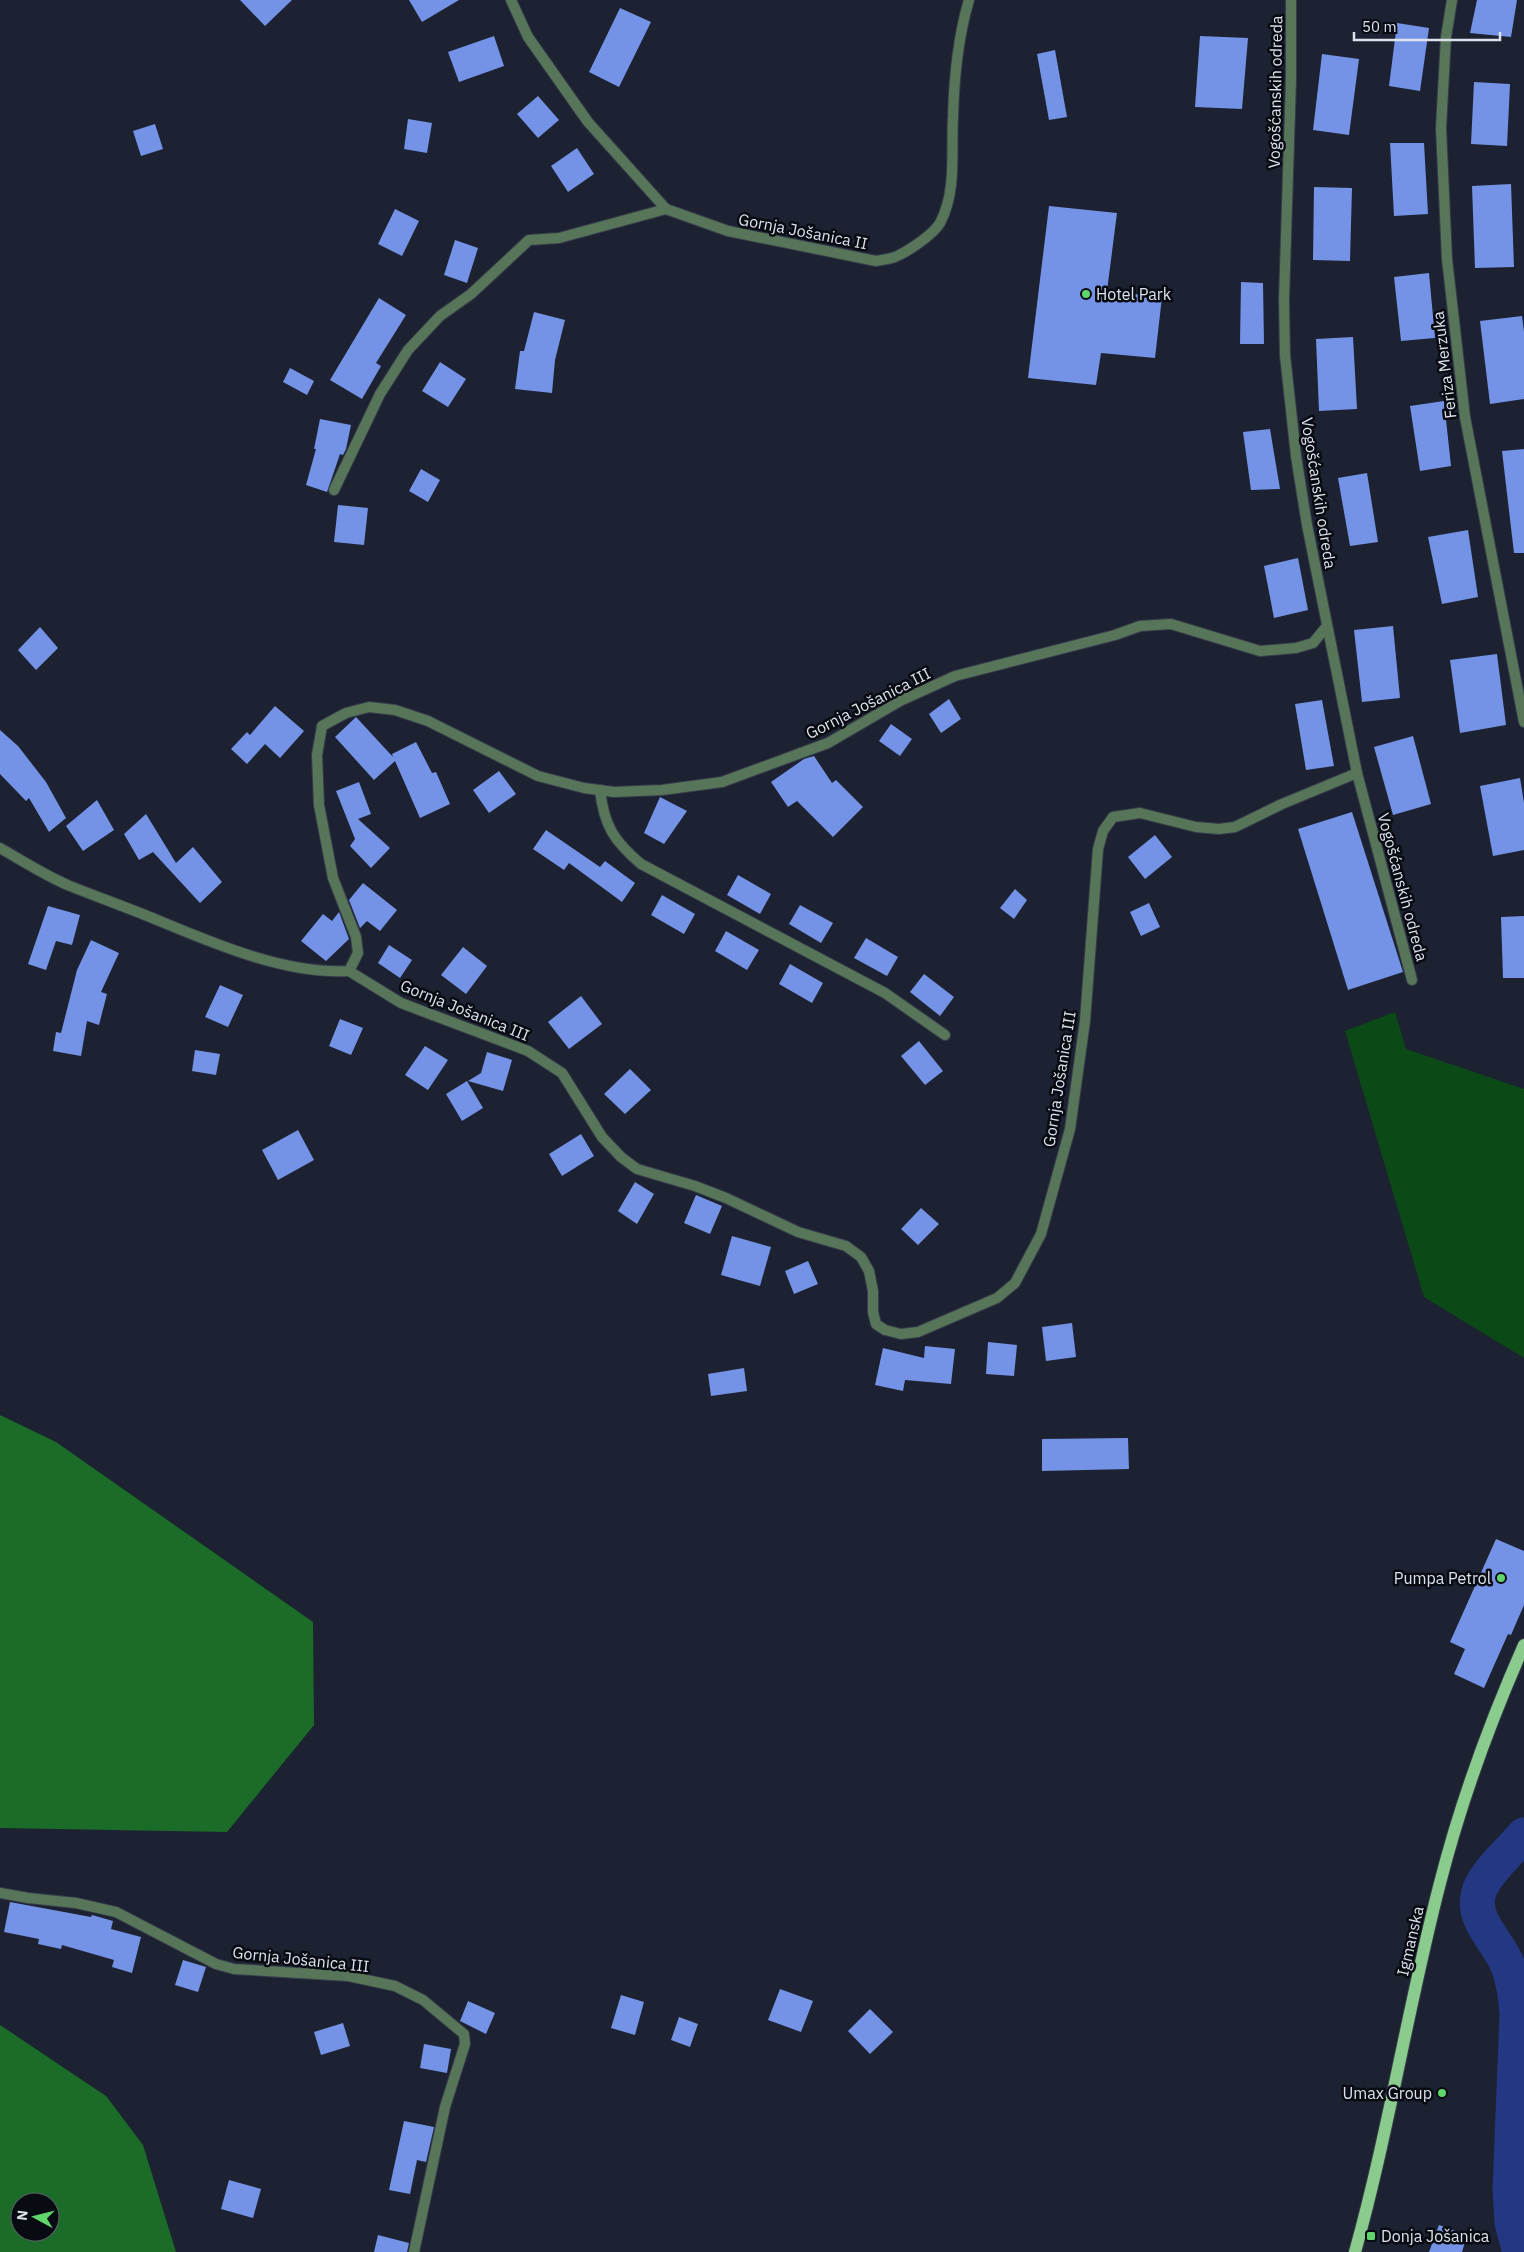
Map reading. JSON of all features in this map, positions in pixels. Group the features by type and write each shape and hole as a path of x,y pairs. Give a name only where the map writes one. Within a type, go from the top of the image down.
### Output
{"main road":[{"name":"Igmanska","path":"1355,2252 1387,2126 1440,1883 1481,1749 1524,1645"}],"street":[{"name":"Gornja Jošanica II","path":"511,0 528,37 588,122 666,209 728,231 876,261 894,257 920,242 940,224 949,196 954,164 953,117 959,51 964,15 969,0"},
{"name":"Vogošćanskih odreda","path":"1291,0 1291,79 1284,300 1285,355 1296,456 1307,525 1357,773 1412,980"},
{"name":"Feriza Merzuka","path":"1452,0 1446,36 1441,128 1447,259 1465,417 1524,722"},
{"path":"334,490 380,394 408,350 440,316 471,294 529,240 559,238 666,209"},
{"name":"Gornja Jošanica III","path":"1327,626 1313,643 1296,648 1260,651 1171,624 1140,626 1115,635 956,676 900,701 828,743 722,782 662,790 614,792 584,788 538,776 428,721 395,710 369,707 346,713 322,726 317,755 319,805 333,878 356,937 358,952 349,971 401,1003 528,1051 562,1073 602,1137 621,1157 637,1169 695,1186 762,1214 798,1232 846,1246 861,1257 869,1271 876,1324 885,1330 901,1334 918,1332 997,1298 1015,1283 1041,1234 1070,1129 1085,1021 1098,849 1103,831 1113,817 1140,813 1196,827 1219,829 1235,827 1282,804 1357,773"},
{"path":"600,790 602,808 608,826 621,846 641,864 885,994 945,1035"},
{"path":"0,848 70,886 112,901 194,936 280,964 330,972 349,971"},
{"name":"Gornja Jošanica III","path":"0,1893 76,1903 116,1912 216,1964 234,1969 348,1976 395,1986 423,2000 457,2027 464,2034 464,2044 445,2107 414,2252"}],"green space":[{"path":"1395,1012 1406,1049 1524,1089 1524,1358 1424,1297 1345,1031"},
{"path":"0,1415 56,1442 313,1622 314,1725 227,1832 0,1828"},
{"path":"0,2025 106,2096 143,2145 176,2252 0,2252"}],"building":[{"path":"240,0 292,0 265,26"},
{"path":"409,0 459,0 422,22"},
{"path":"1477,0 1517,0 1511,37 1470,33"},
{"path":"620,8 651,22 619,87 589,72"},
{"path":"1397,23 1429,28 1420,91 1389,86"},
{"path":"494,36 504,66 459,82 448,52"},
{"path":"1200,36 1248,38 1242,109 1195,107"},
{"path":"1055,50 1067,117 1049,120 1037,54"},
{"path":"1322,54 1359,59 1349,135 1313,130"},
{"path":"1474,82 1510,84 1507,146 1471,144"},
{"path":"538,96 559,120 538,138 517,114"},
{"path":"408,119 432,123 427,153 404,149"},
{"path":"155,124 163,149 141,156 133,131"},
{"path":"1390,143 1424,143 1428,214 1394,216"},
{"path":"577,148 594,174 568,192 551,166"},
{"path":"1511,184 1514,267 1475,268 1472,186"},
{"path":"1314,187 1352,188 1350,261 1313,260"},
{"name":"Hotel Park","path":"1049,206 1117,213 1107,291 1162,297 1155,358 1101,353 1096,385 1028,378"},
{"path":"395,209 419,221 402,256 378,244"},
{"path":"455,240 478,248 467,283 444,275"},
{"path":"1429,273 1435,338 1401,341 1394,277"},
{"path":"1241,282 1263,283 1264,344 1240,344"},
{"path":"379,298 406,315 376,363 381,366 362,399 330,380"},
{"path":"534,312 565,320 555,360 552,393 515,389 520,351 524,351"},
{"path":"1522,316 1524,332 1524,399 1490,404 1480,321"},
{"path":"1353,337 1357,409 1319,411 1316,339"},
{"path":"440,362 466,379 448,407 422,391"},
{"path":"290,368 314,381 307,395 283,382"},
{"path":"1444,401 1451,466 1420,471 1410,406"},
{"path":"320,419 351,425 346,449 343,455 340,454 327,492 306,485 316,449 314,449"},
{"path":"1270,429 1280,489 1251,490 1243,432"},
{"path":"1524,449 1524,553 1514,553 1502,451"},
{"path":"421,469 440,480 428,502 409,491"},
{"path":"1367,473 1378,542 1350,546 1338,478"},
{"path":"338,505 368,508 364,545 334,542"},
{"path":"1468,530 1478,597 1442,604 1428,537"},
{"path":"1298,558 1308,610 1274,618 1264,566"},
{"path":"1393,626 1400,698 1362,702 1354,630"},
{"path":"40,627 58,648 36,670 18,650"},
{"path":"1497,654 1506,725 1460,733 1450,660"},
{"path":"949,699 961,719 941,733 929,714"},
{"path":"1322,700 1334,766 1306,770 1295,704"},
{"path":"275,706 304,731 280,758 265,744 247,764 231,749 247,732 250,735"},
{"path":"356,717 393,757 392,754 416,742 432,773 436,772 450,804 420,818 395,761 374,780 335,737"},
{"path":"891,724 912,739 900,756 879,741"},
{"path":"0,730 18,746 46,782 66,818 49,832 29,798 26,801 0,774"},
{"path":"1413,736 1431,804 1393,815 1374,747"},
{"path":"814,756 832,783 836,780 863,807 833,837 797,801 788,807 771,782 804,759"},
{"path":"499,771 516,794 489,813 473,790"},
{"path":"1520,778 1524,803 1524,850 1493,856 1480,786"},
{"path":"359,782 371,814 358,819 390,848 371,868 350,846 355,839 336,791"},
{"path":"660,797 687,811 664,844 644,833"},
{"path":"97,800 114,830 83,851 66,826"},
{"path":"1352,812 1403,972 1348,990 1298,829"},
{"path":"146,814 176,863 193,847 222,882 200,903 153,852 139,860 124,834"},
{"path":"546,830 600,867 605,861 635,883 622,902 569,863 564,870 533,849"},
{"path":"1155,835 1172,857 1145,879 1128,857"},
{"path":"738,875 771,894 760,914 727,895"},
{"path":"363,883 397,910 380,931 367,921 360,928 349,900"},
{"path":"1015,889 1027,900 1014,919 1000,908"},
{"path":"662,895 695,914 684,934 651,915"},
{"path":"1149,903 1160,927 1141,936 1130,912"},
{"path":"800,905 833,923 821,943 789,924"},
{"path":"48,906 80,915 72,945 56,941 46,970 28,964"},
{"path":"339,912 349,939 326,961 301,941 323,914 332,921"},
{"path":"1524,916 1524,978 1503,978 1501,917"},
{"path":"726,931 759,950 747,970 715,951"},
{"path":"866,938 898,957 887,976 854,958"},
{"path":"91,940 119,953 101,992 107,994 99,1025 87,1021 81,1056 53,1051 56,1032 61,1033 77,970"},
{"path":"389,945 412,960 400,978 378,963"},
{"path":"463,947 487,966 466,994 441,975"},
{"path":"790,964 823,983 812,1003 779,984"},
{"path":"924,974 954,997 940,1016 910,992"},
{"path":"220,985 243,995 228,1027 205,1017"},
{"path":"581,996 602,1024 569,1049 548,1022"},
{"path":"340,1019 363,1028 351,1055 329,1046"},
{"path":"919,1041 943,1071 925,1085 901,1056"},
{"path":"425,1046 448,1060 428,1090 405,1075"},
{"path":"195,1050 220,1054 216,1075 192,1071"},
{"path":"487,1052 512,1060 503,1091 468,1081 481,1073"},
{"path":"630,1069 651,1090 625,1114 604,1094"},
{"path":"467,1081 483,1108 462,1121 446,1094"},
{"path":"298,1130 314,1160 278,1180 262,1150"},
{"path":"581,1134 594,1156 562,1176 549,1154"},
{"path":"635,1182 654,1194 637,1224 618,1211"},
{"path":"696,1195 722,1206 710,1234 684,1223"},
{"path":"921,1208 939,1224 918,1245 901,1229"},
{"path":"732,1236 771,1247 760,1286 721,1275"},
{"path":"808,1261 818,1284 794,1294 785,1271"},
{"path":"1072,1323 1076,1357 1046,1361 1042,1327"},
{"path":"988,1342 1017,1345 1014,1376 986,1374"},
{"path":"925,1346 955,1349 951,1384 905,1380 903,1391 875,1385 883,1348 924,1358"},
{"path":"744,1368 747,1391 711,1396 708,1374"},
{"path":"1128,1438 1129,1469 1042,1471 1042,1439"},
{"name":"Pumpa Petrol","path":"1496,1539 1524,1551 1524,1605 1511,1635 1508,1634 1484,1688 1454,1674 1465,1649 1450,1642"},
{"path":"10,1902 91,1917 92,1915 113,1921 111,1929 141,1937 132,1973 112,1967 114,1960 62,1945 61,1949 38,1944 39,1939 4,1932"},
{"path":"183,1960 206,1967 198,1992 175,1985"},
{"path":"780,1989 813,2001 801,2032 768,2020"},
{"path":"621,1995 644,2002 635,2035 611,2028"},
{"path":"468,2001 495,2013 486,2034 460,2021"},
{"path":"870,2009 893,2032 870,2054 848,2031"},
{"path":"679,2017 698,2024 690,2047 671,2040"},
{"path":"343,2023 350,2046 321,2055 314,2032"},
{"path":"424,2044 451,2049 447,2073 420,2068"},
{"path":"404,2121 434,2127 426,2162 417,2160 410,2194 389,2190"},
{"path":"229,2180 261,2189 253,2218 221,2209"},
{"path":"1439,2225 1467,2235 1462,2252 1429,2252"},
{"path":"378,2235 409,2243 407,2252 374,2252"}],"waterway":[{"path":"1520,2252 1512,2223 1510,2189 1517,2015 1515,1996 1508,1966 1481,1920 1477,1900 1483,1882 1488,1875 1524,1835"}],"place":[{"name":"Hotel Park","path":"1086,294"},
{"name":"Pumpa Petrol","path":"1501,1578"},
{"name":"Umax Group","path":"1442,2093"},
{"name":"Donja Jošanica","path":"1371,2236"}]}
